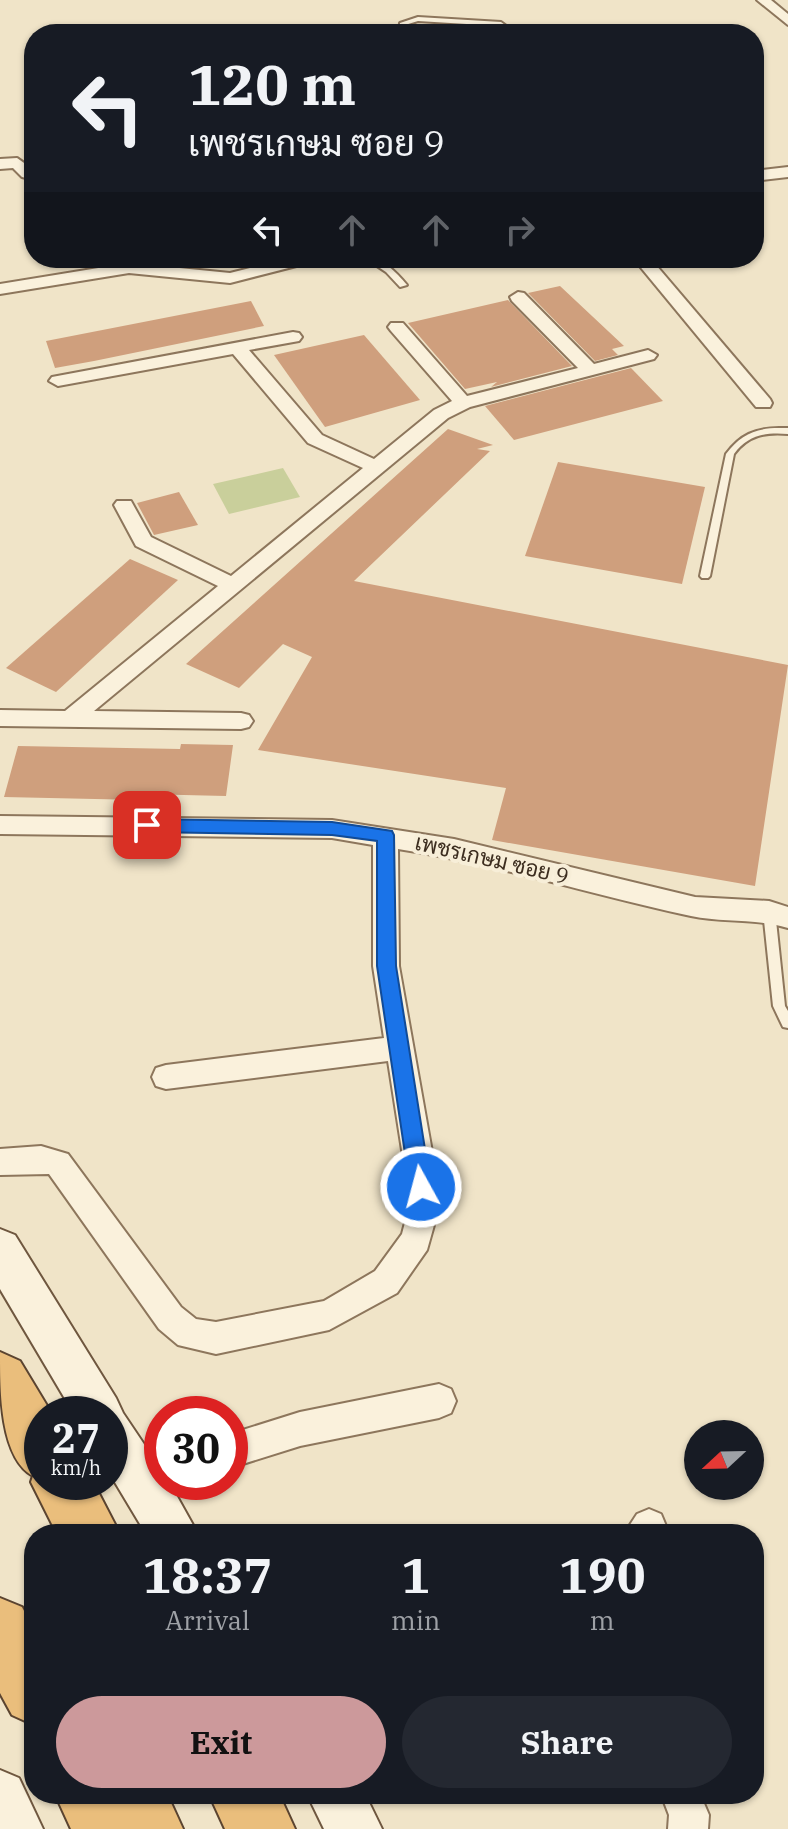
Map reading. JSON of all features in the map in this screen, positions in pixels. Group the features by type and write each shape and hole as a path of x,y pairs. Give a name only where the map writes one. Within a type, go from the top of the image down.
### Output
{"highway":[{"path":"0,1380 24,1421"},
{"path":"70,1500 84,1524"},
{"path":"0,1629 24,1674"},
{"path":"93,1804 106,1829"},
{"path":"136,1804 150,1829"},
{"path":"248,1804 262,1829"}],"main road":[{"path":"0,1249 89,1396"},
{"path":"128,1452 144,1471"},
{"path":"162,1500 171,1524"},
{"path":"340,1804 355,1829"}],"street":[{"path":"763,0 788,21"},
{"path":"0,164 17,163 24,171"},
{"path":"764,175 788,172"},
{"path":"0,289 100,268"},
{"path":"155,268 218,278 264,268"},
{"path":"649,268 763,403"},
{"path":"518,297 590,370"},
{"path":"397,327 463,403"},
{"path":"58,381 293,337"},
{"path":"237,347 315,439 376,467"},
{"path":"72,717 441,414 463,403 648,355"},
{"path":"124,505 143,541 233,585"},
{"path":"0,718 241,721"},
{"name":"เพชรเกษม ซอย 9","path":"0,825 332,829 385,835 454,848 695,907 778,915"},
{"path":"0,1162 41,1159 58,1163 170,1318 189,1334 216,1338 329,1315 386,1282 416,1240 423,1211 386,966 385,835"},
{"path":"166,1077 400,1048"},
{"path":"248,1445 300,1429 439,1401"},
{"path":"684,1804 689,1815 688,1829"}],"lane":[{"path":"402,24 418,19 501,24"},
{"path":"386,268 403,285"},
{"path":"705,576 730,454 739,439 754,432 788,431"},
{"path":"778,915 779,1006 788,1023"}],"green space":[{"path":"283,468 300,497 229,514 213,484"}],"building":[{"path":"560,286 624,346 612,349 618,355 595,361 528,293"},
{"path":"508,300 572,366 491,387 497,382 465,389 408,323"},
{"path":"251,301 264,326 94,361 55,368 46,341"},
{"path":"364,335 420,400 325,427 274,355"},
{"path":"631,368 663,401 514,440 485,406"},
{"path":"448,429 493,445 477,449 490,451 354,581 788,665 755,886 492,840 506,788 258,750 312,657 283,644 239,688 186,664"},
{"path":"558,462 705,487 682,584 525,556"},
{"path":"179,492 198,525 154,535 137,503"},
{"path":"130,559 178,580 56,692 6,668"},
{"path":"181,744 233,745 226,796 141,794 140,800 4,797 18,746 180,749"}],"route":[{"path":"147,825 332,829 385,835 386,966 421,1187"}]}
